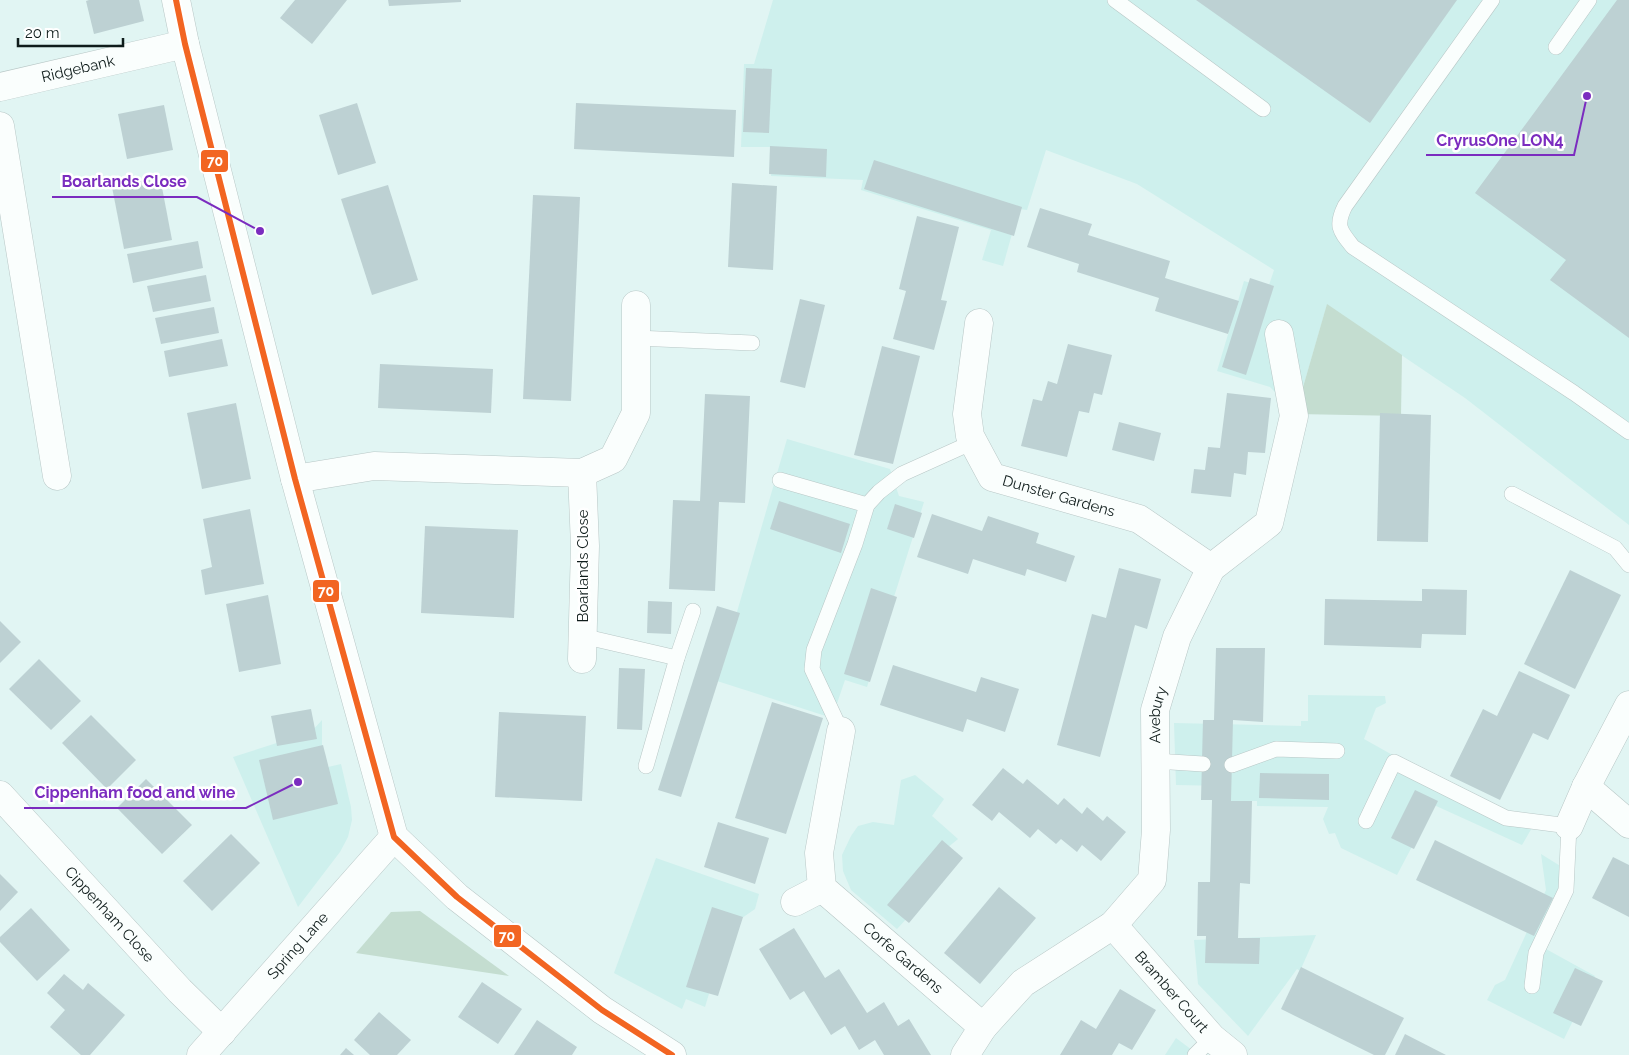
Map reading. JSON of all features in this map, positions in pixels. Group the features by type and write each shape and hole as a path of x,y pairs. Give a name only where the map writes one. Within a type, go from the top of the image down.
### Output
{"street":[{"path":"176,0 295,479 394,837 457,897 602,1010 672,1055"},
{"name":"Ridgebank","path":"0,88 186,44"},
{"path":"0,126 57,476"},
{"path":"295,479 374,466 582,473 613,459 636,413 636,306"},
{"name":"Dunster Gardens","path":"980,323 967,414 970,436 992,477 1139,518 1211,568"},
{"name":"Avebury","path":"965,1055 983,1028 1023,983 1113,925 1152,880 1156,830 1155,710 1177,637 1211,568 1269,523 1294,416 1279,334"},
{"name":"Boarlands Close","path":"582,473 585,546 582,647"},
{"path":"1569,826 1586,787 1629,705"},
{"path":"795,902 822,888 820,853 841,731"},
{"path":"1586,787 1629,824"},
{"name":"Cippenham Close","path":"0,795 180,991 222,1032"},
{"name":"Spring Lane","path":"201,1055 394,837"},
{"name":"Corfe Gardens","path":"822,888 983,1028"},
{"name":"Bramber Court","path":"1113,925 1203,1046 1233,1055"}],"lane":[{"path":"1115,0 1263,109"},
{"path":"1492,0 1345,206 1339,219 1342,233 1353,247 1574,393 1629,432"},
{"path":"1556,47 1589,0"},
{"path":"636,338 752,343"},
{"path":"841,731 812,669 814,650 855,544 867,505 879,492 902,474 973,442"},
{"path":"780,480 867,505"},
{"path":"1512,494 1614,548 1629,564"},
{"path":"646,766 677,658 693,611"},
{"path":"582,647 677,658"},
{"path":"1232,765 1276,749 1337,751"},
{"path":"1155,761 1202,764"},
{"path":"1366,821 1394,762 1506,818 1569,826 1566,890 1536,954 1532,986"}],"shaded area":[{"path":"773,0 1629,0 1629,525 1465,398 1327,305 1297,408 1270,387 1217,371 1244,281 1268,288 1274,270 1137,184 1046,150 1027,210 1019,209 1003,266 982,260 991,230 861,190 863,180 771,176 772,150 770,147 741,147 744,64 754,64"},
{"path":"787,439 890,469 899,496 924,502 867,687 845,680 832,718 717,681"},
{"path":"1308,695 1385,696 1386,703 1376,708 1364,739 1507,819 1536,821 1522,845 1434,805 1397,875 1341,848 1335,833 1329,834 1323,819 1328,807 1257,806 1257,801 1229,801 1227,786 1176,785 1174,723 1301,726 1301,721 1308,721"},
{"path":"322,720 322,750 328,767 341,764 351,807 352,820 348,837 340,852 298,907 233,757 311,732"},
{"path":"915,775 944,799 932,816 958,839 947,848 960,860 897,929 851,890 843,871 842,855 858,826 873,822 894,825 901,780"},
{"path":"1541,854 1562,867 1568,880 1546,949 1595,976 1564,1039 1487,1000 1495,985 1505,980 1546,890"},
{"path":"656,858 759,894 755,909 729,927 705,1007 686,999 682,1009 614,973"},
{"path":"1316,935 1300,971 1297,969 1248,1036 1198,984 1194,940"},
{"path":"1176,1038 1196,1053 1194,1055 1165,1055"}],"green space":[{"path":"1327,304 1402,355 1401,416 1297,414 1297,408"},
{"path":"420,911 509,976 356,953 391,912"}],"building":[{"path":"139,0 144,21 94,34 86,1"},
{"path":"295,0 347,0 312,44 280,18"},
{"path":"388,0 461,0 461,2 389,6"},
{"path":"1196,0 1457,0 1370,123"},
{"path":"1617,0 1629,0 1629,338 1550,280 1566,260 1475,193"},
{"path":"746,68 772,69 769,133 743,132"},
{"path":"357,103 376,163 338,175 319,115"},
{"path":"576,103 736,110 734,157 574,149"},
{"path":"164,105 173,150 127,159 118,114"},
{"path":"770,146 827,149 826,177 769,174"},
{"path":"874,160 1022,207 1014,236 864,189"},
{"path":"160,177 172,240 124,249 112,187"},
{"path":"732,183 777,186 773,270 728,267"},
{"path":"388,185 418,280 372,295 341,199"},
{"path":"533,195 580,197 571,401 523,399"},
{"path":"1040,208 1092,224 1088,235 1170,261 1165,278 1239,301 1228,334 1155,311 1159,298 1077,272 1079,264 1027,247"},
{"path":"917,216 959,227 941,300 947,301 934,350 893,339 906,291 899,289"},
{"path":"198,241 203,268 133,283 127,254"},
{"path":"206,275 211,301 153,312 147,286"},
{"path":"1250,278 1274,286 1246,375 1222,367"},
{"path":"800,299 825,305 805,388 780,382"},
{"path":"214,307 219,333 161,344 155,318"},
{"path":"222,339 228,366 169,377 164,351"},
{"path":"1068,344 1112,355 1102,395 1094,393 1089,413 1079,411 1067,457 1021,446 1033,399 1042,401 1048,381 1057,384"},
{"path":"882,346 920,356 893,464 854,455"},
{"path":"380,364 493,369 491,413 378,408"},
{"path":"1227,393 1271,398 1265,453 1248,452 1246,475 1234,473 1231,497 1191,493 1194,469 1205,470 1208,447 1220,448"},
{"path":"705,394 750,396 745,503 719,502 715,591 669,589 673,500 700,501"},
{"path":"236,403 251,479 202,489 187,413"},
{"path":"1380,413 1431,415 1428,542 1377,541"},
{"path":"1119,422 1161,433 1154,461 1112,450"},
{"path":"779,501 850,524 841,553 770,529"},
{"path":"895,504 922,513 914,538 887,529"},
{"path":"250,509 264,584 205,595 201,570 212,567 203,519"},
{"path":"932,514 982,531 988,516 1039,533 1036,543 1075,556 1066,582 1027,569 1025,576 973,559 968,574 917,557"},
{"path":"425,526 518,530 514,618 421,613"},
{"path":"1119,568 1161,579 1147,629 1135,625 1100,757 1057,745 1092,614 1106,618"},
{"path":"1570,570 1621,595 1575,689 1524,664"},
{"path":"871,588 897,597 870,682 844,674"},
{"path":"1422,589 1467,590 1466,635 1422,634 1421,648 1324,645 1325,599 1422,601"},
{"path":"268,595 281,664 239,672 226,604"},
{"path":"648,601 672,602 671,634 647,633"},
{"path":"717,606 740,613 681,797 658,790"},
{"path":"0,621 21,642 0,663"},
{"path":"1216,648 1265,648 1263,722 1233,720 1231,801 1252,801 1250,884 1240,883 1238,938 1260,938 1259,964 1205,963 1206,936 1197,936 1198,882 1210,882 1212,800 1201,800 1203,720 1214,720"},
{"path":"39,659 81,701 51,730 9,689"},
{"path":"893,665 976,692 981,677 1019,689 1005,732 967,719 963,732 880,705"},
{"path":"619,668 645,669 642,730 617,729"},
{"path":"1519,671 1570,695 1548,740 1533,733 1500,800 1450,776 1483,709 1497,716"},
{"path":"772,702 823,718 786,834 735,818"},
{"path":"311,709 317,739 277,746 271,716"},
{"path":"499,712 586,716 582,801 495,797"},
{"path":"91,715 136,760 107,789 62,743"},
{"path":"323,745 338,804 273,820 259,760"},
{"path":"1003,768 1023,784 1027,779 1058,805 1064,798 1082,814 1087,807 1103,821 1107,816 1126,832 1101,861 1082,845 1077,852 1061,839 1056,844 1038,829 1030,838 999,812 992,821 972,805"},
{"path":"1260,773 1329,774 1329,800 1259,798"},
{"path":"146,779 192,825 162,854 117,808"},
{"path":"1415,790 1438,801 1414,849 1391,838"},
{"path":"718,822 769,838 755,884 704,867"},
{"path":"231,834 260,863 212,911 183,881"},
{"path":"942,840 963,858 909,923 887,905"},
{"path":"1435,840 1553,898 1534,936 1416,880"},
{"path":"1613,857 1629,865 1629,917 1592,898"},
{"path":"0,874 18,892 0,911"},
{"path":"999,887 1036,918 980,984 944,953"},
{"path":"712,907 743,917 718,996 686,987"},
{"path":"31,908 70,950 37,981 0,942 0,937"},
{"path":"794,928 825,978 839,969 867,1013 884,1002 898,1026 909,1019 931,1055 884,1055 875,1040 859,1050 845,1026 831,1035 804,991 790,1000 759,949"},
{"path":"1301,967 1404,1018 1385,1055 1374,1055 1281,1009"},
{"path":"1575,968 1603,981 1581,1026 1553,1013"},
{"path":"64,974 83,990 88,983 125,1015 90,1055 81,1055 50,1027 65,1010 47,993"},
{"path":"482,982 522,1009 498,1044 458,1017"},
{"path":"1120,989 1156,1010 1132,1050 1119,1043 1112,1055 1060,1055 1081,1020 1096,1029"},
{"path":"379,1012 411,1040 397,1055 370,1055 354,1040"},
{"path":"537,1020 577,1047 572,1055 514,1055"},
{"path":"1405,1034 1446,1055 1395,1055"},
{"path":"346,1048 354,1055 340,1055"}],"transit line":[{"name":"70","path":"176,0 185,44 295,479 394,837 457,897 602,1010 672,1055"}],"place":[{"name":"CryrusOne LON4","path":"1587,96"},
{"name":"Boarlands Close","path":"260,231"},
{"name":"Cippenham food and wine","path":"298,782"}]}
